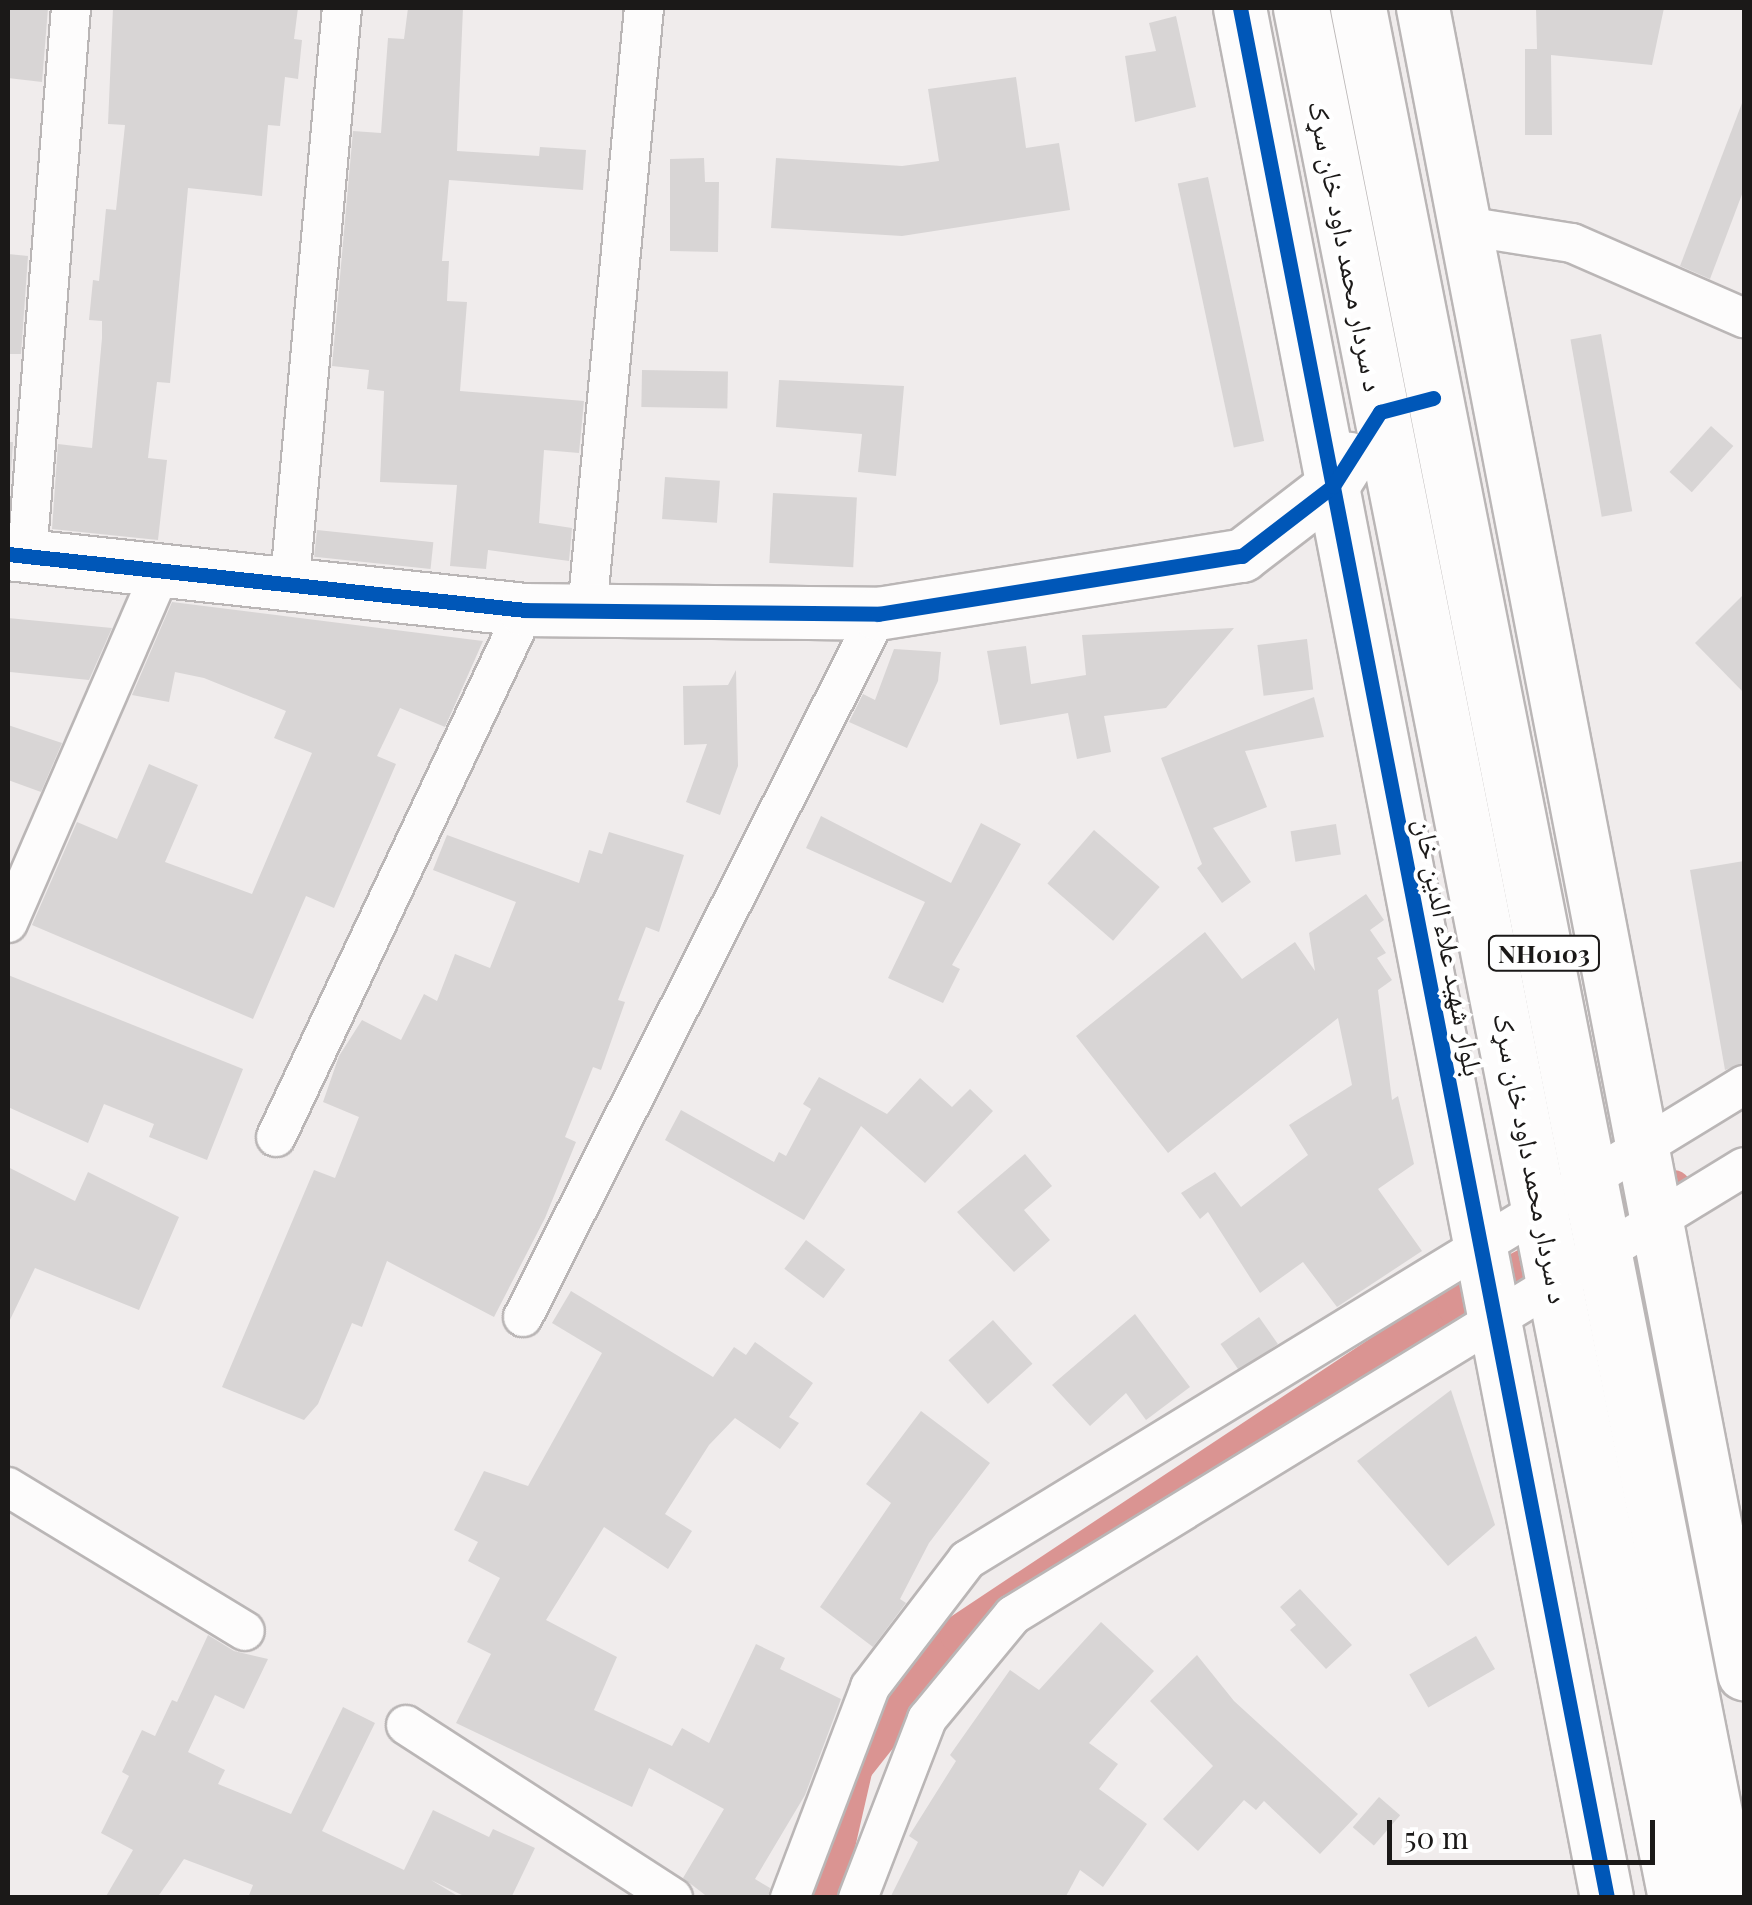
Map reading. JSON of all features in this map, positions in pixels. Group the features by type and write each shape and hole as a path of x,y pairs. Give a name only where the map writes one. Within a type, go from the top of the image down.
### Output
{"highway":[{"name":"د سردار محمد داود خان سړک","path":"1300,8 1380,412 1566,1195 1604,1253 1732,1898"},
{"name":"د سردار محمد داود خان سړک","path":"1358,8 1434,398 1566,1195 1556,1280 1676,1898"}],"street":[{"path":"71,8 17,554 164,566 526,610 878,614 1242,556 1333,486 1380,412 1434,398"},
{"path":"290,580 342,8"},
{"path":"587,611 644,8"},
{"name":"بلوار شهید علاء الدین خان","path":"1240,8 1608,1898"},
{"path":"1424,8 1744,1674"},
{"path":"1466,226 1572,242 1744,318"},
{"path":"8,923 164,566"},
{"path":"276,1137 526,610"},
{"path":"523,1317 878,614"},
{"path":"790,1898 870,1688 966,1560 1744,1085"},
{"path":"858,1898 927,1719 1012,1615 1744,1167"},
{"path":"8,1487 245,1631"},
{"path":"406,1725 673,1898"}],"building":[{"path":"8,8 48,8 42,82 8,78"},
{"path":"113,8 298,8 294,39 302,40 298,79 285,77 280,126 268,125 262,196 188,188 170,383 157,382 148,458 167,460 158,540 52,529 58,444 92,448 102,338 102,321 89,320 93,280 99,281 106,209 116,210 125,125 108,124"},
{"path":"408,8 463,8 457,151 539,156 540,147 586,150 583,190 449,180 442,261 449,261 447,301 467,302 460,391 584,401 579,453 544,450 539,523 572,528 569,561 488,550 486,569 450,566 457,485 380,482 384,391 367,389 369,370 332,366 353,131 381,133 388,38 404,39"},
{"path":"1536,8 1664,8 1652,65 1551,55 1552,135 1525,135 1525,49 1537,49"},
{"path":"1176,16 1196,107 1135,122 1125,56 1156,51 1149,23"},
{"path":"1016,77 1026,148 1059,143 1070,210 902,236 771,228 776,158 902,166 939,161 928,89"},
{"path":"1742,103 1744,189 1710,279 1680,266"},
{"path":"704,158 705,182 719,182 718,252 670,251 670,159"},
{"path":"1208,177 1264,441 1234,448 1178,183"},
{"path":"8,254 28,256 21,354 8,354"},
{"path":"1601,334 1632,511 1602,517 1570,339"},
{"path":"642,370 728,372 727,408 641,407"},
{"path":"779,380 904,386 896,476 858,472 862,434 776,427"},
{"path":"1711,426 1733,446 1692,492 1670,472"},
{"path":"8,442 13,442 8,517"},
{"path":"665,477 720,481 717,523 662,519"},
{"path":"773,493 857,497 853,567 769,563"},
{"path":"317,530 433,542 431,569 314,557"},
{"path":"1744,594 1744,693 1695,643"},
{"path":"172,602 483,641 445,727 400,708 377,756 396,764 334,908 306,896 253,1019 32,925 77,822 117,839 149,764 198,785 165,862 252,894 312,753 274,738 286,711 204,678 175,672 169,702 132,695"},
{"path":"8,618 112,628 89,680 10,672"},
{"path":"1234,628 1166,708 1104,716 1111,752 1077,759 1068,713 1000,725 987,651 1026,646 1031,684 1086,675 1082,635"},
{"path":"1307,639 1313,690 1264,696 1257,645"},
{"path":"894,649 941,652 938,681 907,748 849,722 863,694 875,700"},
{"path":"736,670 738,766 720,815 686,802 707,744 684,745 683,686 728,685"},
{"path":"1314,697 1324,737 1245,751 1267,807 1213,828 1251,882 1222,903 1197,868 1202,864 1161,758"},
{"path":"8,725 62,743 41,792 8,780"},
{"path":"821,816 951,883 981,823 1021,844 952,965 960,969 943,1003 888,978 925,902 806,848"},
{"path":"1336,824 1341,855 1295,862 1291,831"},
{"path":"1094,830 1160,887 1113,941 1047,884"},
{"path":"609,832 684,855 659,932 646,927 618,1000 625,1002 601,1070 593,1067 565,1137 576,1142 545,1218 494,1317 387,1261 362,1327 352,1323 318,1404 304,1420 222,1387 314,1170 335,1178 359,1117 323,1102 339,1056 362,1020 401,1040 424,994 437,1001 455,954 490,968 516,902 433,870 447,835 579,883 589,850 602,854"},
{"path":"1744,861 1744,1063 1725,1070 1690,870"},
{"path":"1366,894 1384,920 1370,930 1386,953 1377,958 1392,980 1378,990 1392,1100 1398,1096 1414,1164 1378,1189 1422,1251 1337,1307 1303,1262 1260,1293 1208,1212 1200,1219 1181,1193 1215,1172 1241,1207 1308,1155 1289,1125 1352,1085 1338,1018 1168,1153 1076,1036 1205,932 1242,979 1295,942 1315,971 1309,933"},
{"path":"8,975 243,1069 207,1160 149,1137 154,1124 104,1104 88,1143 8,1107"},
{"path":"819,1077 887,1114 920,1078 952,1107 970,1089 993,1111 925,1183 861,1126 804,1220 665,1140 681,1110 774,1162 779,1152 786,1156 811,1109 803,1104"},
{"path":"1025,1154 1052,1186 1024,1210 1050,1240 1014,1272 957,1212"},
{"path":"8,1167 75,1201 88,1172 179,1217 139,1310 35,1268 8,1324"},
{"path":"806,1240 845,1269 823,1298 784,1269"},
{"path":"571,1291 713,1377 734,1347 746,1355 755,1342 813,1383 789,1417 799,1423 780,1449 735,1418 709,1445 665,1514 692,1531 668,1569 604,1527 546,1620 617,1657 594,1710 672,1746 682,1728 709,1743 756,1644 785,1658 780,1669 841,1699 805,1795 755,1879 770,1888 768,1898 709,1898 683,1878 724,1809 649,1768 632,1807 456,1723 491,1654 467,1642 500,1578 468,1561 478,1542 454,1530 484,1471 528,1486 602,1353 552,1323"},
{"path":"1135,1314 1190,1387 1146,1420 1126,1393 1090,1426 1052,1385"},
{"path":"1259,1317 1278,1344 1239,1371 1220,1344"},
{"path":"993,1320 1032,1364 988,1404 948,1360"},
{"path":"1451,1390 1495,1525 1448,1566 1357,1461"},
{"path":"921,1411 990,1463 929,1543 900,1599 906,1603 873,1647 820,1607 891,1503 866,1484"},
{"path":"1300,1589 1352,1645 1326,1669 1290,1630 1296,1625 1280,1607"},
{"path":"1101,1622 1154,1671 1089,1743 1118,1764 1099,1789 1147,1824 1103,1887 1080,1870 1065,1898 890,1898 918,1842 909,1836 956,1761 950,1755 1010,1670 1039,1690"},
{"path":"208,1635 234,1651 268,1659 244,1709 215,1695 188,1752 225,1770 218,1784 291,1814 343,1707 375,1723 322,1831 404,1870 433,1810 489,1837 493,1829 535,1848 511,1898 468,1898 431,1880 461,1898 248,1898 253,1885 184,1859 157,1898 105,1898 133,1850 101,1833 129,1776 122,1772 142,1730 155,1736 172,1700 177,1702"},
{"path":"1476,1636 1495,1669 1428,1707 1409,1674"},
{"path":"1197,1655 1234,1701 1358,1814 1320,1854 1264,1801 1256,1810 1244,1800 1198,1851 1163,1819 1213,1766 1150,1701"},
{"path":"1379,1797 1400,1815 1374,1846 1353,1827"}],"waterway":[{"path":"824,1898 854,1767 959,1634 1455,1305 1673,1189"}],"cycle path":[{"path":"1240,8 1607,1898"},
{"path":"8,554 525,610 878,614 1242,556 1333,486 1380,412 1433,398"}]}
